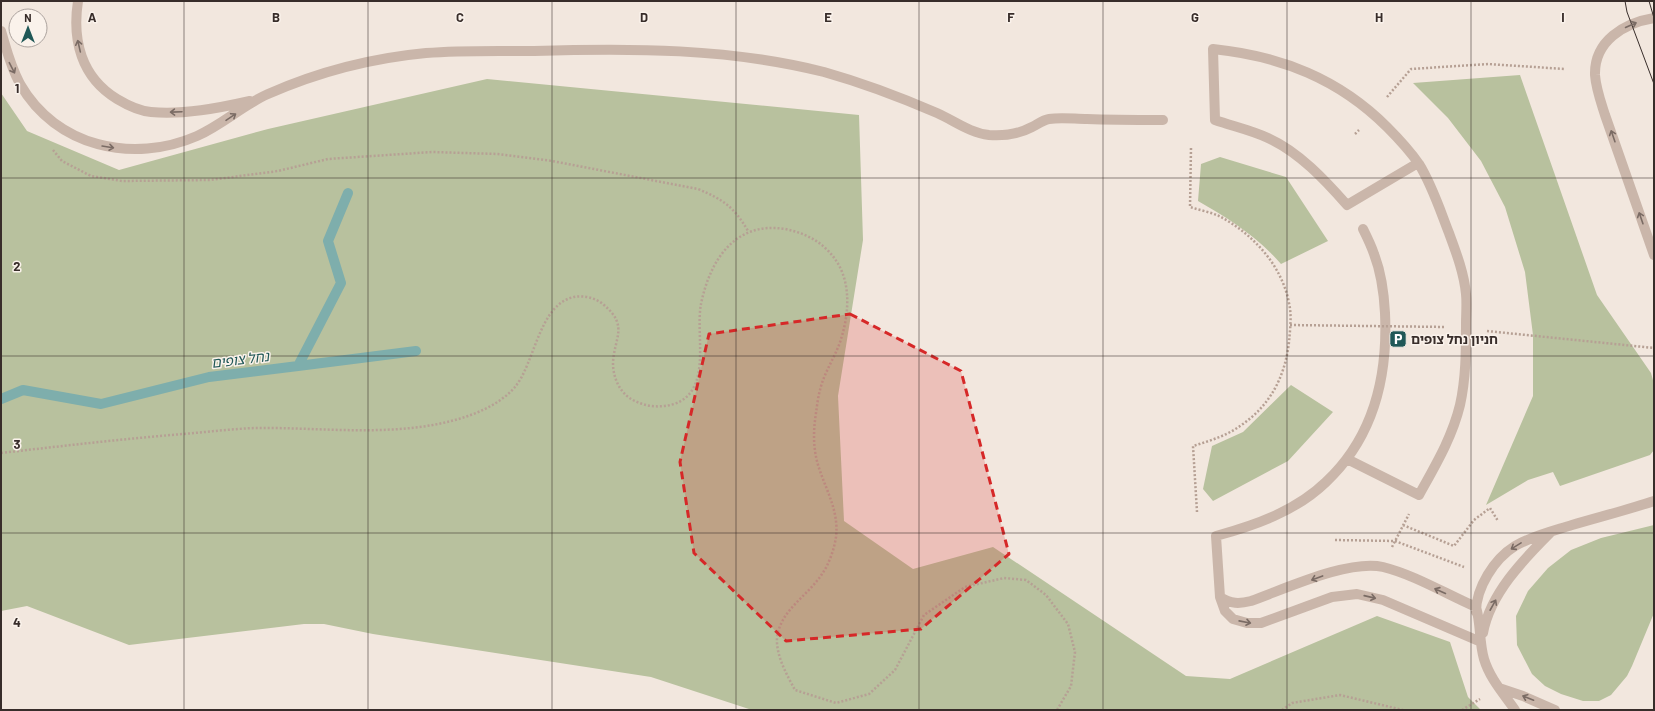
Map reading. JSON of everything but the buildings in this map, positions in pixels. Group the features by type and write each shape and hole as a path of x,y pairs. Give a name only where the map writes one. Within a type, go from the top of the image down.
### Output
{"lane":[{"path":"78,1 76,27 78,47 89,72 103,90 128,106 150,112 177,112 230,106 256,100 316,75 354,65 402,56 429,53 467,52 650,50 738,56 823,72 871,87 941,115 975,133 988,134 1021,132 1046,119 1163,120"},
{"path":"1654,18 1632,24 1609,38 1600,50 1595,74 1605,115 1654,255"},
{"path":"1,31 9,62 22,88 44,115 62,128 96,145 130,150 159,149 197,136 219,125 256,100"},
{"path":"1347,459 1419,495 1446,446 1460,405 1466,362 1466,294 1456,252 1430,184 1418,163 1401,141 1373,113 1342,90 1310,73 1278,61 1244,52 1213,49 1215,120 1268,138 1286,149 1320,176 1347,205 1418,163"},
{"path":"1363,229 1375,255 1384,295 1386,344 1381,378 1374,406 1364,432 1347,459 1326,482 1293,507 1258,524 1216,536 1220,596 1225,611 1233,619 1247,623 1261,623 1332,596 1357,594 1382,600 1481,642"},
{"path":"1515,710 1488,670 1484,658 1481,642 1480,621 1476,607 1482,586 1499,560 1521,543 1551,531 1654,501"},
{"path":"1481,642 1489,612 1509,580 1551,531"},
{"path":"1220,596 1230,602 1240,603 1251,601 1342,568 1366,566 1382,567 1400,573 1476,607"},
{"path":"1499,688 1523,696 1555,710"}],"path":[{"path":"1355,134 1412,68 1488,64 1565,69"},
{"path":"49,146 62,161 91,176 122,181 210,180 278,171 336,158 432,152 498,154 552,161 698,189 718,198 738,214 748,231"},
{"path":"1192,148 1190,207 1218,216 1238,228 1260,247 1282,279 1289,303 1290,325 1286,364 1276,389 1259,410 1240,426 1220,437 1193,446 1197,512"},
{"path":"1,453 116,440 254,428 384,430 452,421 494,405 516,386 547,320 558,304 576,296 596,299 615,317 619,337 613,362 616,380 626,397 642,405 661,407 675,404 688,398 695,388 700,354 701,306 712,268 726,247 748,231 771,227 801,232 825,246 838,264 846,286 847,313 841,339 820,388 814,438 819,469 837,516 836,539 830,558 822,575 784,617 777,640 783,665 795,690 836,702 869,694 894,670 924,615 965,587 1004,578 1026,580 1046,595 1068,624 1075,652 1071,686 1057,710"},
{"path":"1290,325 1446,327 1654,348"},
{"path":"1382,567 1419,495"},
{"path":"1403,525 1454,546 1474,520 1490,508 1498,521"},
{"path":"1444,559 1464,567"},
{"path":"1282,710 1292,702 1340,695 1403,710"},
{"path":"1462,710 1478,700"}],"highlighted area":[{"path":"850,314 961,371 1009,554 921,629 786,641 694,553 680,462 709,334"}],"green space":[{"path":"1520,75 1597,295 1651,373 1654,384 1654,450 1650,455 1560,486 1553,472 1528,480 1486,505 1533,396 1533,335 1525,272 1505,207 1481,161 1448,118 1413,83"},
{"path":"487,79 859,115 863,240 838,396 844,521 913,569 993,547 1186,676 1230,679 1377,616 1450,642 1468,697 1481,710 752,710 651,677 373,634 324,624 304,624 129,645 27,606 1,611 1,93 27,131 119,170 268,129"},
{"path":"1220,157 1286,177 1328,241 1281,264 1253,237 1198,201 1201,164"},
{"path":"1291,385 1333,412 1288,461 1213,501 1203,489 1212,446 1243,432"},
{"path":"1654,525 1654,613 1627,676 1611,695 1599,701 1583,701 1561,694 1545,686 1532,674 1517,645 1516,616 1528,591 1548,568 1571,550 1601,538"}],"waterway":[{"name":"נחל צופים","path":"1,399 23,390 101,404 209,377 298,366 341,283 328,241 348,193"},
{"path":"298,366 416,351"}],"tram line":[{"path":"1625,1 1627,12 1654,84"},
{"path":"1649,1 1654,18"}],"place":[{"name":"חניון נחל צופים","path":"1398,339"}]}
